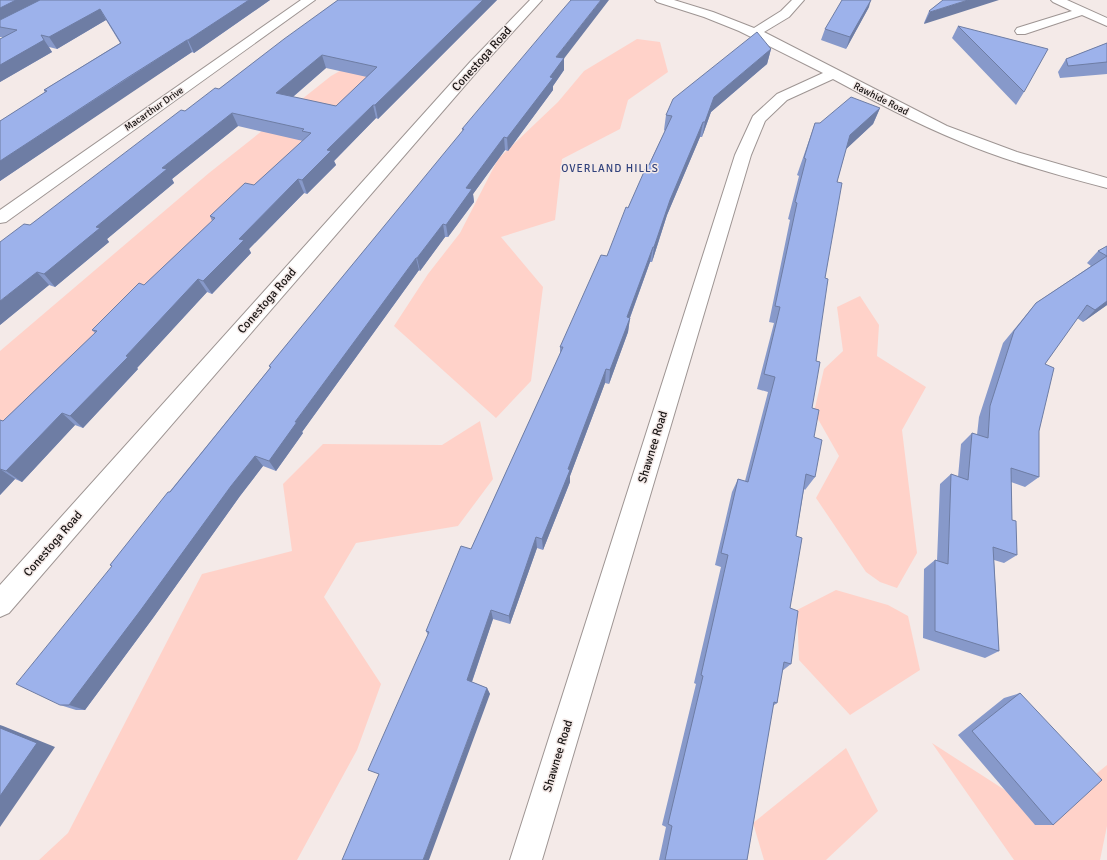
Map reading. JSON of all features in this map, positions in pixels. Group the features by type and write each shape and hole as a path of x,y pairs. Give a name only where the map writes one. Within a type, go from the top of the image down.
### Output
{"street":[{"name":"Macarthur Drive","path":"0,218 309,0"},
{"name":"Conestoga Road","path":"0,604 476,64 536,0"},
{"name":"Rawhide Road","path":"661,0 698,11 754,33 920,119 981,146 1048,167 1107,183"},
{"path":"754,33 785,14 798,0"},
{"path":"1056,0 1107,22"},
{"path":"1021,31 1083,11"},
{"name":"Shawnee Road","path":"526,860 743,155 758,119 782,97 832,74"}],"shaded area":[{"path":"464,0 0,426 0,351 209,173 331,76"},
{"path":"637,39 660,42 668,72 628,100 620,129 562,159 555,220 501,237 543,287 531,381 496,418 394,326 428,274 460,233 498,159 558,102 584,71"},
{"path":"860,296 879,325 877,356 926,387 902,430 917,553 897,588 880,582 866,572 816,498 839,456 814,412 824,369 843,351 837,307"},
{"path":"480,421 493,479 458,526 356,543 324,597 381,684 357,750 297,860 39,860 68,833 202,574 292,551 283,484 323,444 442,445"},
{"path":"836,590 888,605 908,616 920,670 850,715 799,660 797,610"},
{"path":"932,743 1045,816 1107,765 1107,826 1100,860 1014,860"},
{"path":"846,748 878,811 826,860 764,860 753,823"}],"building":[{"path":"0,0 16,0 0,8"},
{"path":"40,0 249,0 0,161 0,121 47,91 44,90 121,43 100,9 49,37 41,35 44,40 0,65 0,39 17,30 0,27 0,20"},
{"path":"338,0 483,0 327,150 331,151 302,180 298,179 239,239 244,240 203,281 198,279 126,356 128,357 70,416 62,413 6,471 0,469 0,420 3,421 97,331 92,330 139,283 144,285 215,218 210,216 245,183 254,185 311,133 302,131 304,129 232,113 162,168 167,169 96,227 100,228 44,274 37,272 0,301 0,242 24,224 30,225 181,110 185,111 215,88 219,89","holes":["322,55 377,67 336,106 276,93"]},
{"path":"571,0 601,0 556,57 564,58 550,77 553,78 507,138 504,137 466,188 472,189 446,225 443,224 416,258 295,422 297,422 269,461 255,456 231,486 69,705 60,705 16,684 112,566 110,565 168,492 170,492 271,367 269,366 464,129 462,129"},
{"path":"842,0 871,0 850,37 825,29"},
{"path":"943,0 968,0 930,12 929,11"},
{"path":"958,26 1048,49 1024,92"},
{"path":"757,32 771,49 714,97 705,122 703,122 670,200 627,317 630,318 610,370 606,369 568,469 570,470 542,539 536,537 509,616 491,610 467,680 487,688 423,860 342,860 379,774 368,770 429,632 426,631 461,546 471,549 563,347 560,347 601,255 607,256 626,207 628,208 647,165 649,165 672,116 666,115 673,99"},
{"path":"1107,43 1107,62 1068,66 1066,59"},
{"path":"851,97 880,108 850,135 837,182 842,183 825,278 828,279 816,361 820,362 812,408 819,410 814,437 822,440 815,477 806,474 796,536 802,538 790,608 798,611 791,664 784,662 777,703 774,702 747,860 665,860 672,826 668,824 703,676 701,675 728,555 721,553 738,479 748,482 775,377 764,374 780,307 775,306 797,203 795,202 806,159 804,158 815,123 820,123"},
{"path":"1107,246 1107,256 1098,251"},
{"path":"1107,256 1107,301 1095,310 1087,305 1045,364 1054,368 1039,431 1039,477 1011,468 1012,520 1016,521 1017,555 993,547 999,651 935,631 935,560 948,564 951,474 968,480 972,433 988,438 990,406 1014,331 1036,303"},
{"path":"1020,693 1102,780 1053,825 972,731"},
{"path":"0,728 37,743 0,796"}],"district":[{"name":"OVERLAND HILLS","path":"610,168"}]}
